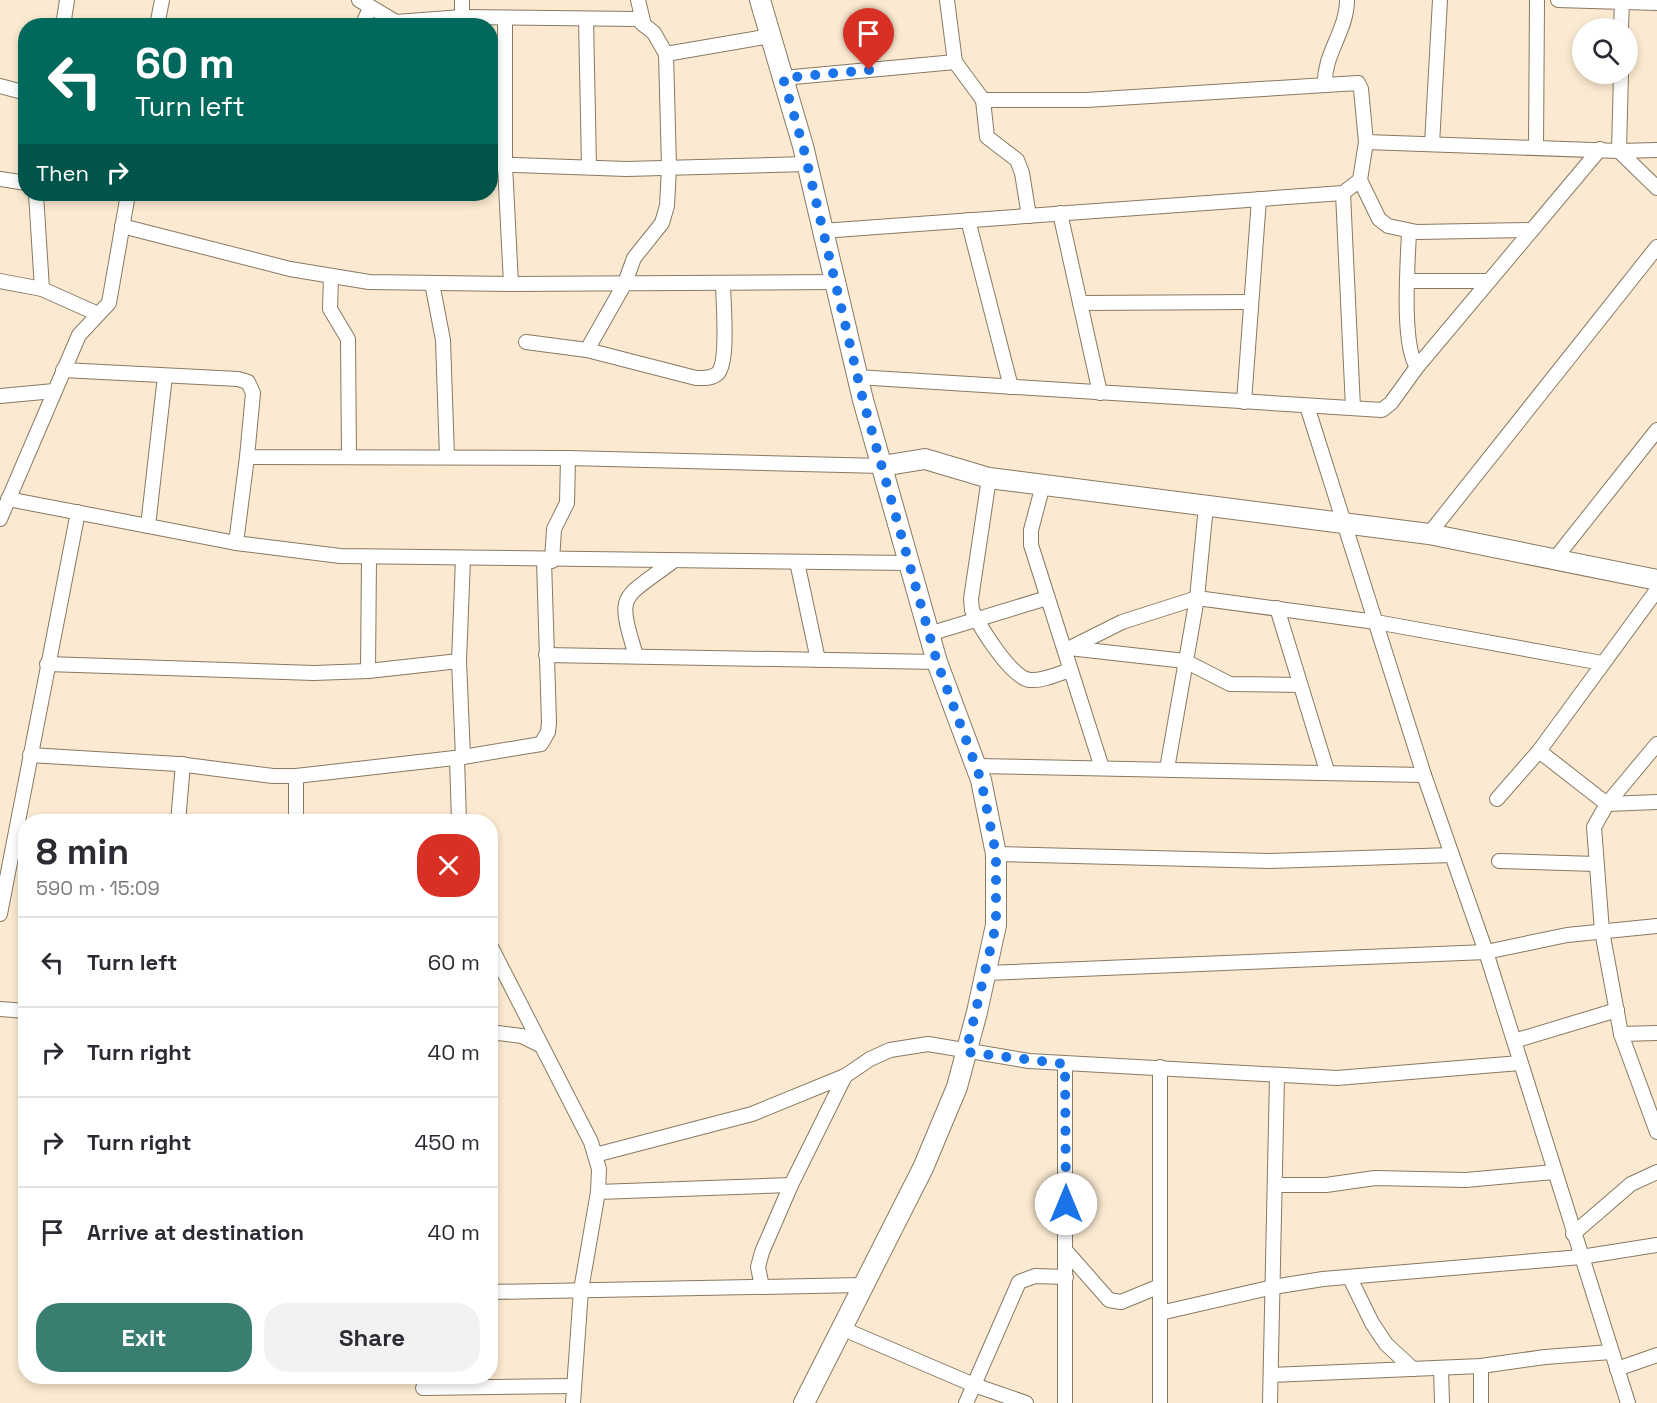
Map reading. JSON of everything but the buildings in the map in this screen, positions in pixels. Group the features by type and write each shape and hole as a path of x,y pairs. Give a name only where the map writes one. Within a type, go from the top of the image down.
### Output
{"street":[{"path":"64,18 67,0"},
{"path":"159,18 162,0"},
{"path":"462,0 462,17"},
{"path":"638,0 644,25"},
{"path":"760,0 807,164 857,377 937,662 976,766 996,854 996,925 957,1087 923,1168 804,1403"},
{"path":"947,0 955,62 983,99 987,137 1017,160 1023,173 1029,216"},
{"path":"1325,85 1326,67 1344,23 1347,0"},
{"path":"1432,144 1440,0"},
{"path":"1536,147 1537,0"},
{"path":"1558,0 1657,3"},
{"path":"1622,2 1622,18"},
{"path":"364,4 389,18"},
{"path":"449,18 637,19 654,33 666,54 669,167 667,206 662,223 634,258 625,283 587,350"},
{"path":"505,18 498,165 511,284"},
{"path":"586,19 589,167"},
{"path":"666,54 771,36"},
{"path":"783,78 955,62"},
{"path":"1621,84 1619,151 1657,188"},
{"path":"983,99 1086,100 1325,85 1360,85 1366,142 1360,180 1379,219 1388,226 1409,231 1532,230"},
{"path":"0,86 18,91"},
{"path":"1366,142 1619,151 1657,150"},
{"path":"857,377 1385,409 1417,367 1600,149"},
{"path":"498,165 669,167 807,164"},
{"path":"0,179 18,182"},
{"path":"822,231 1343,193 1360,180"},
{"path":"1343,193 1353,408"},
{"path":"1244,402 1259,199"},
{"path":"36,201 42,289"},
{"path":"0,519 79,335 109,303 127,201"},
{"path":"1060,213 1100,393"},
{"path":"968,220 1011,387"},
{"path":"122,226 280,266 331,277 369,282 511,284 835,282"},
{"path":"1409,231 1410,340 1413,361 1417,367"},
{"path":"1429,534 1657,247"},
{"path":"331,277 330,309 348,339 349,457"},
{"path":"0,281 42,289 74,301 98,314"},
{"path":"1408,281 1489,281"},
{"path":"432,283 443,340 447,458"},
{"path":"526,342 587,350 696,378 712,377 718,372 723,358 723,283"},
{"path":"1080,303 1251,302"},
{"path":"63,370 248,382 253,393 236,543"},
{"path":"148,526 165,376"},
{"path":"0,396 54,391"},
{"path":"1306,406 1424,774 1486,952 1628,1403"},
{"path":"1554,560 1657,430"},
{"path":"247,457 568,458 882,466 925,459 989,478 1429,534 1657,580"},
{"path":"30,755 183,764 273,776 296,776 530,748 546,740 549,723 546,655 548,561 554,529 567,503 568,458"},
{"path":"989,478 971,599 977,620 1018,676 1029,680 1044,679 1070,670"},
{"path":"1043,485 1031,530 1031,544 1047,598 1067,648 1070,670 1102,768"},
{"path":"8,498 236,543 340,556 548,561 909,563"},
{"path":"1167,769 1197,598 1206,506"},
{"path":"23,814 30,755 78,512"},
{"path":"368,671 369,557"},
{"path":"459,814 459,661 463,559"},
{"path":"636,656 624,615 626,600 631,592 672,562"},
{"path":"798,562 819,660"},
{"path":"1497,798 1539,751 1657,590"},
{"path":"929,634 1047,598"},
{"path":"1067,648 1115,624 1197,598 1376,622 1602,663"},
{"path":"1277,608 1327,771"},
{"path":"1067,648 1185,661 1230,684 1300,685"},
{"path":"546,655 937,662"},
{"path":"47,664 314,673 368,671 459,661"},
{"path":"1657,744 1607,804 1594,827 1602,932 1621,1034 1657,1132"},
{"path":"1539,751 1607,804 1657,802"},
{"path":"179,814 183,764"},
{"path":"976,766 1424,774"},
{"path":"296,776 296,814"},
{"path":"0,914 18,845"},
{"path":"996,854 1270,861 1452,855"},
{"path":"1499,861 1596,864"},
{"path":"986,973 1486,952 1567,935 1657,926"},
{"path":"498,961 595,1155 599,1169 598,1192 581,1290 573,1403"},
{"path":"0,1009 18,1010"},
{"path":"1514,1041 1617,1010"},
{"path":"498,1033 522,1036 540,1045"},
{"path":"1621,1034 1657,1033"},
{"path":"595,1155 752,1114 845,1076 870,1059 913,1044 928,1044 966,1052 1065,1064 1160,1067 1277,1076 1365,1077 1520,1063"},
{"path":"1065,1064 1065,1403"},
{"path":"1160,1067 1160,1403"},
{"path":"762,1287 759,1260 791,1185 845,1076"},
{"path":"1270,1403 1277,1076"},
{"path":"1275,1185 1326,1185 1375,1178 1466,1180 1554,1172"},
{"path":"1573,1234 1631,1184 1657,1172"},
{"path":"598,1192 791,1185"},
{"path":"1160,1313 1273,1287 1581,1257 1657,1245"},
{"path":"1066,1251 1109,1300 1121,1302 1160,1286"},
{"path":"966,1403 1019,1282 1035,1276 1066,1277"},
{"path":"1350,1278 1372,1323 1386,1344 1413,1369"},
{"path":"498,1292 862,1285"},
{"path":"841,1328 1007,1399 1026,1403"},
{"path":"1271,1375 1481,1366 1545,1357 1611,1352"},
{"path":"1617,1369 1657,1355"},
{"path":"1481,1366 1481,1403"},
{"path":"1441,1368 1442,1403"},
{"path":"423,1388 574,1386"}],"route":[{"path":"869,70 783,78 803,146 863,400 937,662 981,780 996,854 996,925 966,1052 1065,1064 1066,1204"}]}
